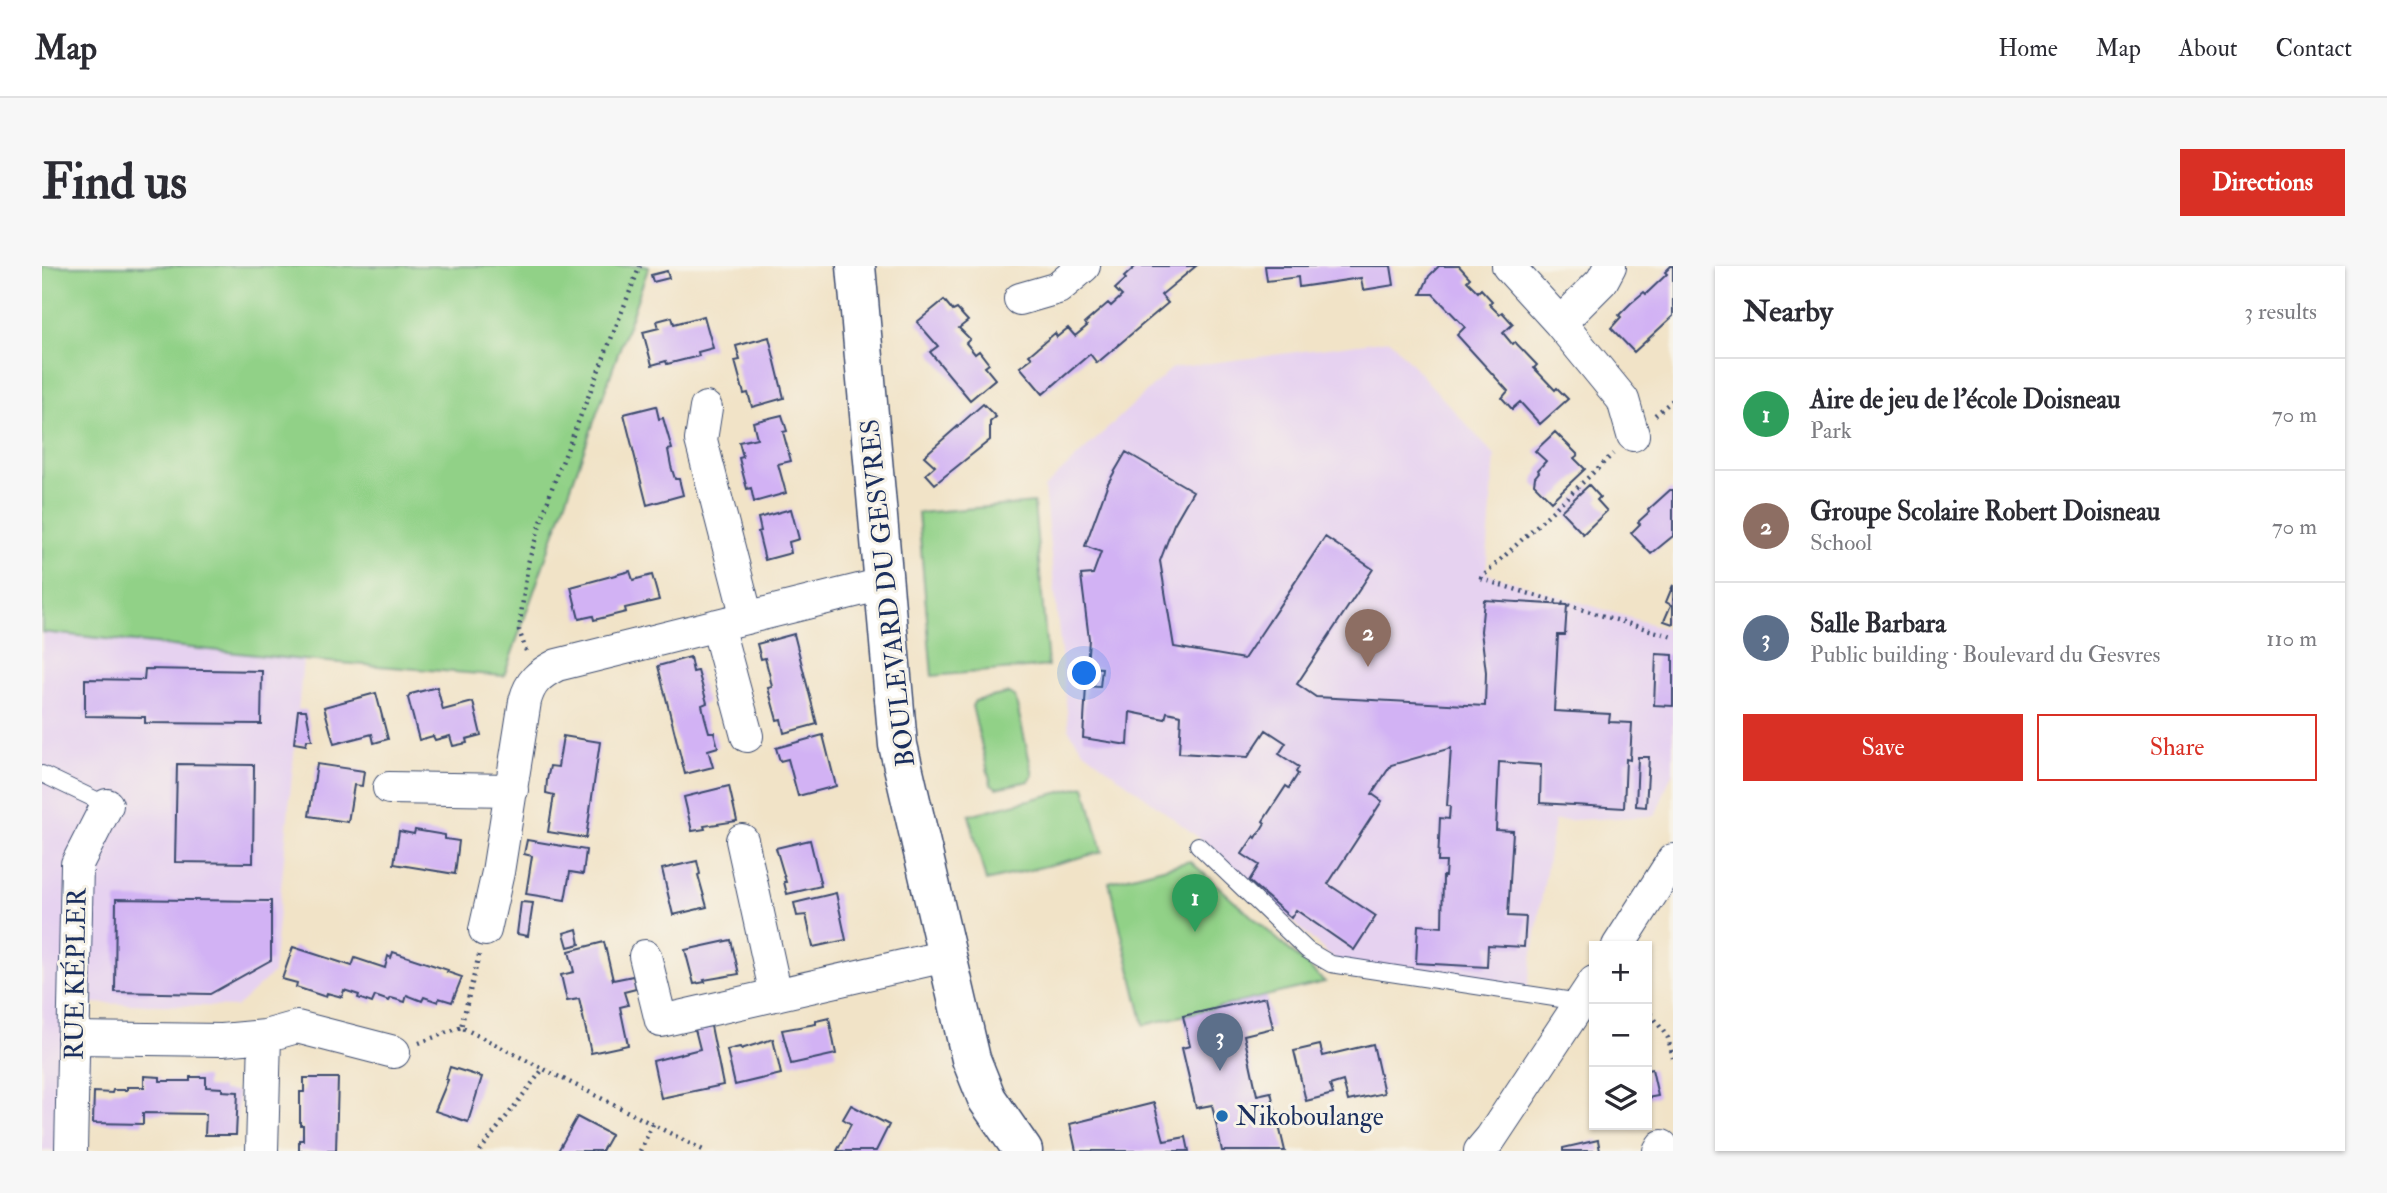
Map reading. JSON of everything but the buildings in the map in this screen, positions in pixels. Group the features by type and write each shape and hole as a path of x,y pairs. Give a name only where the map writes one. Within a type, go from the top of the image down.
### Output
{"street":[{"name":"BOULEVARD DU GESVRES","path":"856,266 898,745 971,1059 988,1099 1023,1151"},
{"path":"1020,299 1058,288 1084,266"},
{"path":"1508,266 1560,323 1623,400 1633,435"},
{"path":"1560,323 1602,281 1610,266"},
{"path":"706,408 701,440 732,621 747,736"},
{"path":"485,930 498,872 525,701 529,687 535,679 557,665 883,584"},
{"path":"389,788 512,790"},
{"name":"RUE KÉPLER","path":"71,1151 77,864 107,805"},
{"path":"742,840 776,995"},
{"path":"1621,941 1673,860"},
{"path":"645,956 661,1021 946,956"},
{"path":"1480,1151 1587,992"},
{"path":"73,1038 222,1040 265,1036 296,1027 394,1052"},
{"path":"262,1151 265,1036"}],"lane":[{"path":"42,774 107,805"},
{"path":"1198,845 1307,950 1331,964 1587,992"}],"path":[{"path":"535,679 519,630 528,563 552,488 639,266"},
{"path":"1633,435 1480,579 1673,637"},
{"path":"461,1027 485,930"},
{"path":"1652,1015 1668,1038 1673,1058"},
{"path":"394,1052 461,1027 705,1151"},
{"path":"480,1151 544,1069"},
{"path":"640,1151 653,1124"}],"shaded area":[{"path":"1390,340 1495,456 1486,573 1673,631 1673,771 1655,816 1554,821 1527,990 1338,963 1215,850 1083,750 1069,730 1044,488 1172,368"},
{"path":"42,632 303,660 273,973 236,1007 91,1003 86,1151 42,1151"}],"green space":[{"path":"42,266 649,266 504,676 303,660 42,632"},
{"path":"1034,503 1048,666 932,676 918,513"},
{"path":"1009,693 1015,697 1033,775 1029,781 997,788 991,784 972,706 975,701"},
{"path":"1085,786 1102,852 986,881 969,815"},
{"path":"1190,861 1325,982 1144,1025 1109,882"}],"place":[{"name":"Groupe Scolaire Robert Doisneau","path":"1368,667"},
{"name":"Aire de jeu de l'école Doisneau","path":"1195,932"},
{"name":"Salle Barbara","path":"1220,1071"},
{"name":"Nikoboulange","path":"1222,1116"}]}
